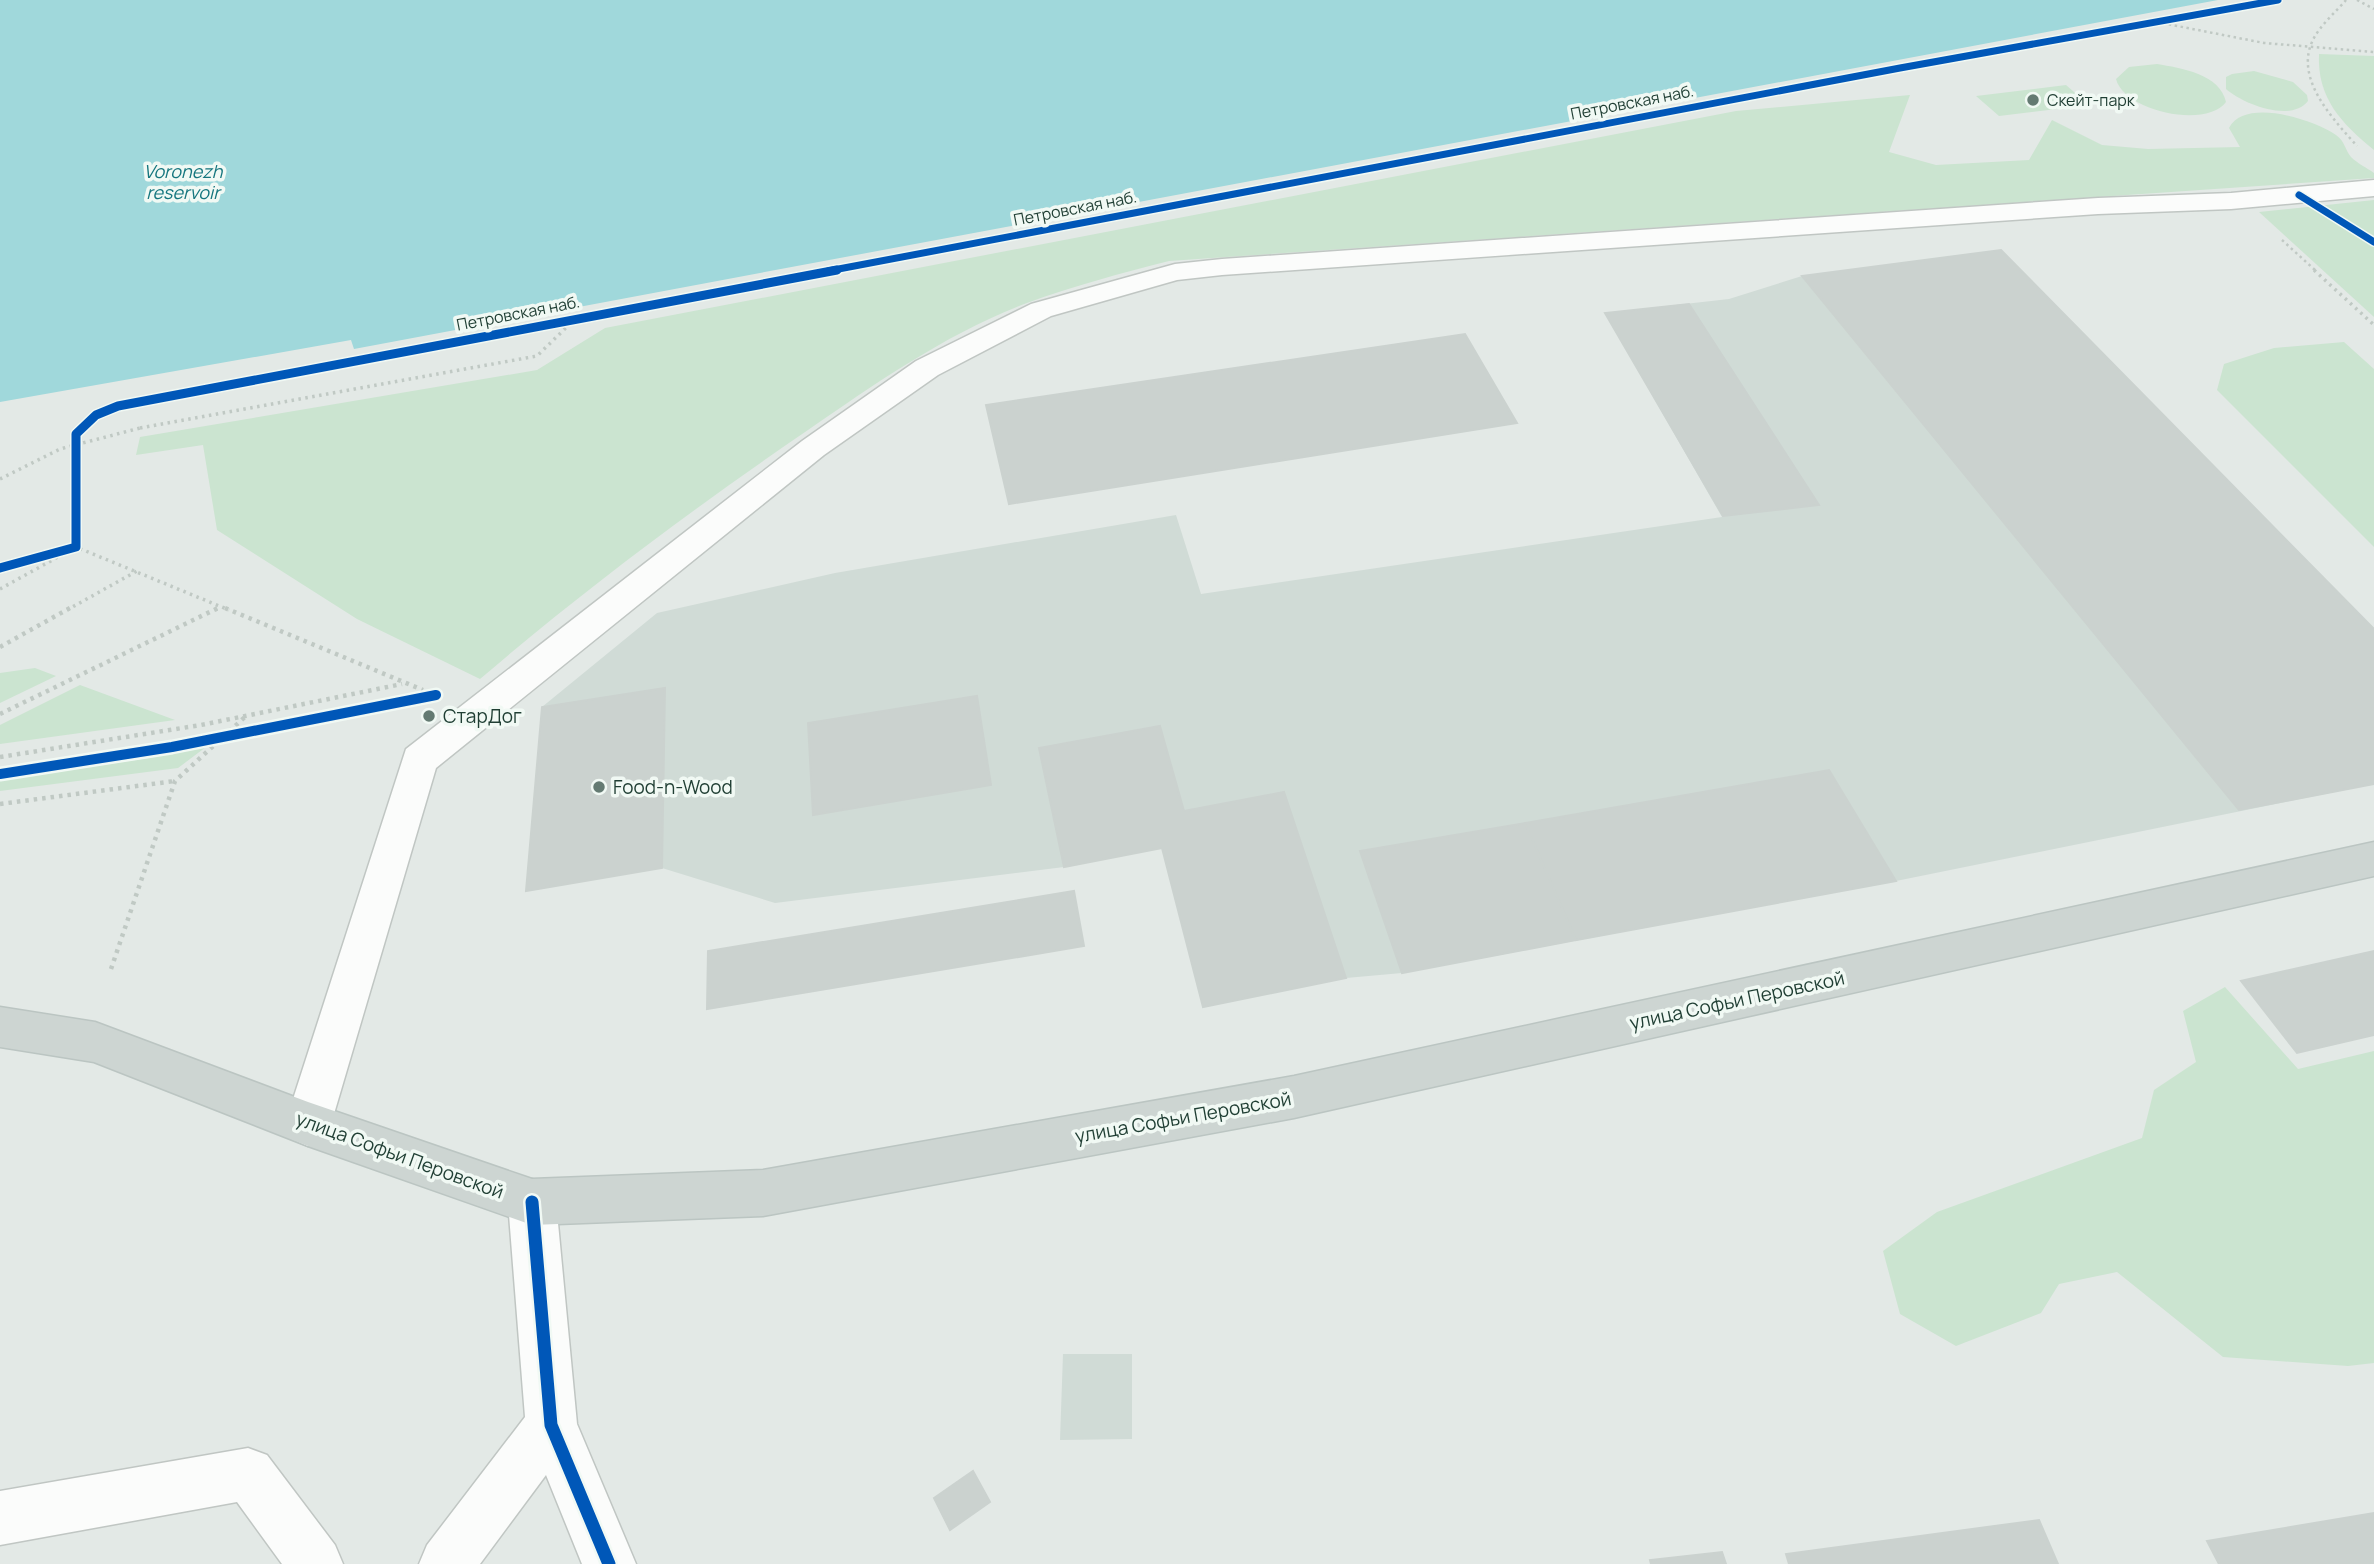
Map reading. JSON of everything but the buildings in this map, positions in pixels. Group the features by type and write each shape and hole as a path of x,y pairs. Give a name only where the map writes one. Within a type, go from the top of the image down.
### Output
{"main road":[{"name":"улица Софьи Перовской","path":"0,1027 95,1042 308,1124 532,1202 764,1193 1294,1097 2374,859"}],"street":[{"path":"308,1124 419,760 813,449 927,368 1041,310 1175,271 2084,206 2238,200 2374,188"},
{"path":"532,1202 551,1425 609,1564"},
{"path":"446,1564 551,1425"},
{"path":"0,1518 248,1474 316,1564"}],"path":[{"path":"2346,0 2311,47 2309,71 2318,97 2335,122 2359,148"},
{"path":"2357,0 2374,9"},
{"path":"2155,22 2202,34 2374,52"},
{"path":"2238,200 2374,325"},
{"path":"0,479 60,449 106,435 537,356 576,318"},
{"path":"0,569 75,547 404,684 480,710"},
{"path":"0,589 75,547"},
{"path":"0,647 138,571"},
{"path":"0,714 221,607"},
{"path":"0,757 246,716 404,684"},
{"path":"410,700 436,695"},
{"path":"110,969 175,781 246,716"},
{"path":"198,741 250,731"},
{"path":"0,804 175,781"}],"shaded area":[{"path":"2001,250 2374,629 2374,784 1896,881 1402,973 1346,978 1203,1007 1162,848 1064,867 775,903 662,868 526,891 542,707 657,613 835,573 1176,515 1201,594 1722,517 1605,313 1729,299 1802,276"},
{"path":"1063,1354 1132,1354 1132,1439 1060,1440"}],"green space":[{"path":"2319,54 2374,56 2374,150 2351,130 2333,108 2322,84"},
{"path":"2157,64 2188,70 2208,79 2222,92 2226,102 2216,110 2202,114 2166,113 2134,100 2122,90 2116,79 2129,67"},
{"path":"2254,71 2293,82 2307,95 2308,101 2290,111 2279,111 2255,105 2226,89 2226,77"},
{"name":"Скейт-парк","path":"2066,85 2089,105 1999,116 1976,96"},
{"path":"1910,95 1889,152 1936,165 2029,160 2052,120 2102,145 2148,149 2240,147 2229,128 2237,119 2249,114 2264,113 2297,118 2326,129 2341,140 2351,157 2374,173 2374,178 1169,261 1133,270 1027,303 969,328 914,360 765,459 682,520 599,582 480,679 357,619 217,530 203,445 136,455 140,437 537,370 605,328 1736,111"},
{"path":"2374,200 2374,317 2259,212"},
{"path":"2344,342 2374,369 2374,547 2217,390 2224,364 2274,348"},
{"path":"35,668 56,676 0,703 0,673"},
{"path":"80,685 175,720 0,744 0,725"},
{"path":"210,744 178,768 0,791 0,780 149,758"},
{"path":"2225,987 2298,1069 2374,1051 2374,1363 2348,1366 2223,1357 2117,1272 2059,1284 2041,1313 1956,1346 1900,1314 1883,1251 1937,1212 2142,1138 2154,1090 2196,1062 2183,1011"}],"water":[{"name":"Voronezh reservoir","path":"0,0 2218,0 354,349 351,340 0,402"}],"cycle path":[{"name":"Петровская наб.","path":"0,568 76,547 76,434 96,415 118,406 1900,68 2278,0"},
{"path":"2299,195 2374,242"},
{"path":"0,774 172,747 436,695"},
{"path":"532,1202 551,1425 609,1564"}],"place":[{"name":"Скейт-парк","path":"2033,100"},
{"name":"СтарДог","path":"429,716"},
{"name":"Food-n-Wood","path":"599,787"}]}
